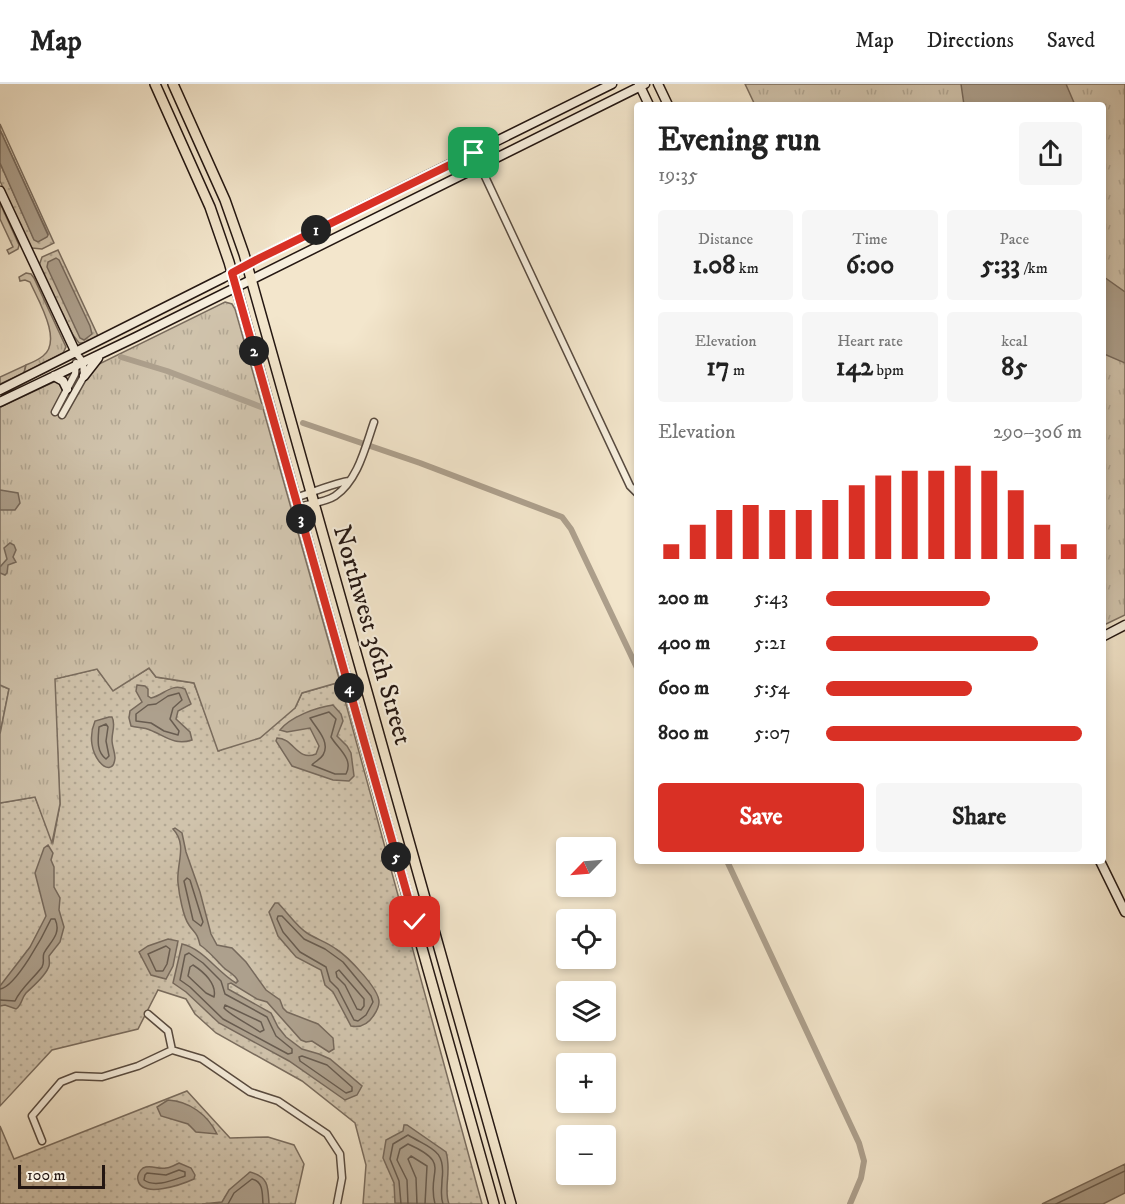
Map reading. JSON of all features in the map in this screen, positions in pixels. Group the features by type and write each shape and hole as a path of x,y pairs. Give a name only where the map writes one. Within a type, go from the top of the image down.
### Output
{"main road":[{"name":"Northwest 36th Street","path":"155,84 213,214 232,273 494,1204"},
{"name":"Northwest 36th Street","path":"173,84 225,200 247,265 511,1204"},
{"path":"0,390 612,84"},
{"path":"658,84 667,102"},
{"path":"0,402 102,354 641,85 648,102"},
{"path":"170,118 185,133 196,135"},
{"path":"0,191 76,353"},
{"path":"397,191 403,204"},
{"path":"136,337 147,323 160,315 164,309"},
{"path":"84,376 102,354"},
{"path":"256,359 278,378"},
{"path":"54,376 63,381 67,389"},
{"path":"262,379 270,382 283,393"},
{"path":"1106,635 1125,625"},
{"path":"345,674 361,670"},
{"path":"392,840 407,837"},
{"path":"1101,864 1125,912"},
{"path":"415,922 430,919"},
{"path":"439,1009 455,1006"},
{"path":"460,1083 476,1079"}],"street":[{"path":"474,153 630,486 634,490"},
{"path":"62,415 84,376 76,353"},
{"path":"55,412 80,364"},
{"path":"297,502 335,496 346,487 362,456 374,422"},
{"path":"297,502 312,498 343,480 350,481"},
{"path":"148,1014 168,1031 172,1050"},
{"path":"42,1141 32,1116 61,1082 76,1076 102,1077 138,1066 172,1050 202,1059 250,1092 278,1101 327,1134 340,1154 342,1178 337,1204"}],"green space":[{"path":"745,84 1125,84 1125,615 1106,624 1106,102 754,102"},
{"path":"0,124 54,243 42,249 32,248 29,245 0,181 0,163 34,239 48,234 0,130"},
{"path":"0,203 19,245 18,249 9,254 7,250 13,247 0,219"},
{"path":"58,250 98,336 85,343 79,343 73,335 39,266 42,257"},
{"path":"26,273 31,274 34,278 66,347 63,353 24,373 26,365 43,356 49,349 51,341 47,320 30,282 20,281 19,277"},
{"path":"225,302 232,304 235,309 340,682 302,693 295,708 260,738 218,751 194,683 156,677 149,668 113,691 97,669 55,679 60,804 52,843 35,797 0,803 0,734 9,689 0,685 0,407 79,370 90,372 97,365"},
{"path":"26,365 24,373 0,384 0,377"},
{"path":"149,668 156,677 194,683 219,751 295,708 302,693 340,682 482,1204 363,1204 366,1165 355,1123 302,1081 216,1033 195,1014 186,999 158,990 138,1029 52,1050 0,1106 0,803 35,797 53,842 60,804 54,679 97,669 113,690"},
{"path":"0,685 9,689 0,734"},
{"path":"187,1091 230,1138 268,1137 294,1145 304,1164 295,1204 0,1204 0,1126 14,1159"}],"water":[{"path":"961,84 1066,84 1074,102 964,102"},
{"path":"0,130 48,235 38,242 34,240 0,163"},
{"path":"56,258 90,326 92,334 84,340 80,338 47,267 48,262"},
{"path":"1106,278 1125,292 1125,363 1106,355"},
{"path":"0,490 18,493 20,503 15,510 0,510"},
{"path":"10,543 16,550 13,557 16,562 8,565 5,575 0,573 0,567 7,559 4,548"},
{"path":"137,685 145,686 151,698 172,688 185,689 191,704 178,711 176,719 190,732 192,740 175,741 148,729 131,726 130,711 142,702 136,691"},
{"path":"333,705 341,714 343,721 337,736 351,753 354,776 349,781 333,780 292,766 276,741 277,738 283,739 304,755 316,754 319,746 310,728 287,732 280,730 304,713"},
{"path":"112,717 114,722 112,740 115,758 113,765 109,767 104,766 95,754 92,733 95,721"},
{"path":"173,829 182,833 211,934 217,945 232,948 246,962 266,990 280,1000 287,1012 318,1024 333,1038 334,1049 329,1052 312,1041 301,1040 267,1002 257,999 231,983 228,984 228,989 271,1013 286,1037 302,1049 330,1059 362,1086 357,1095 345,1100 289,1061 219,1023 173,983 182,944 204,956 236,983 238,981 200,945 197,935 187,921 179,887 181,848"},
{"path":"48,845 53,853 51,860 54,867 54,887 60,898 59,910 64,927 60,942 49,956 47,970 26,993 18,1007 16,1009 5,1005 0,1006 0,986 30,947 46,916 35,873 44,848"},
{"path":"275,903 278,903 303,930 341,953 368,981 378,996 379,1002 375,1014 367,1023 361,1026 351,1026 333,992 325,985 321,970 296,957 278,936 269,912"},
{"path":"168,939 178,941 173,966 166,979 151,975 139,952"},
{"path":"168,1100 183,1103 197,1110 217,1134 196,1132 188,1124 161,1116 157,1107"},
{"path":"404,1125 446,1152 449,1204 395,1203 394,1183 383,1158 386,1140 403,1131"},
{"path":"179,1163 191,1168 195,1175 194,1179 173,1187 147,1189 141,1186 138,1177 143,1168 168,1168"},
{"path":"1125,1164 1125,1193 1103,1204 1042,1204"},
{"path":"250,1172 264,1180 268,1188 269,1204 202,1204 222,1202 229,1190"}],"waterway":[{"path":"121,357 167,371 261,407"},
{"path":"303,423 420,463 562,517 571,529 634,662"},
{"path":"728,864 859,1143 864,1161 861,1178 850,1204"}],"route":[{"path":"415,922 232,273 474,153"}]}
